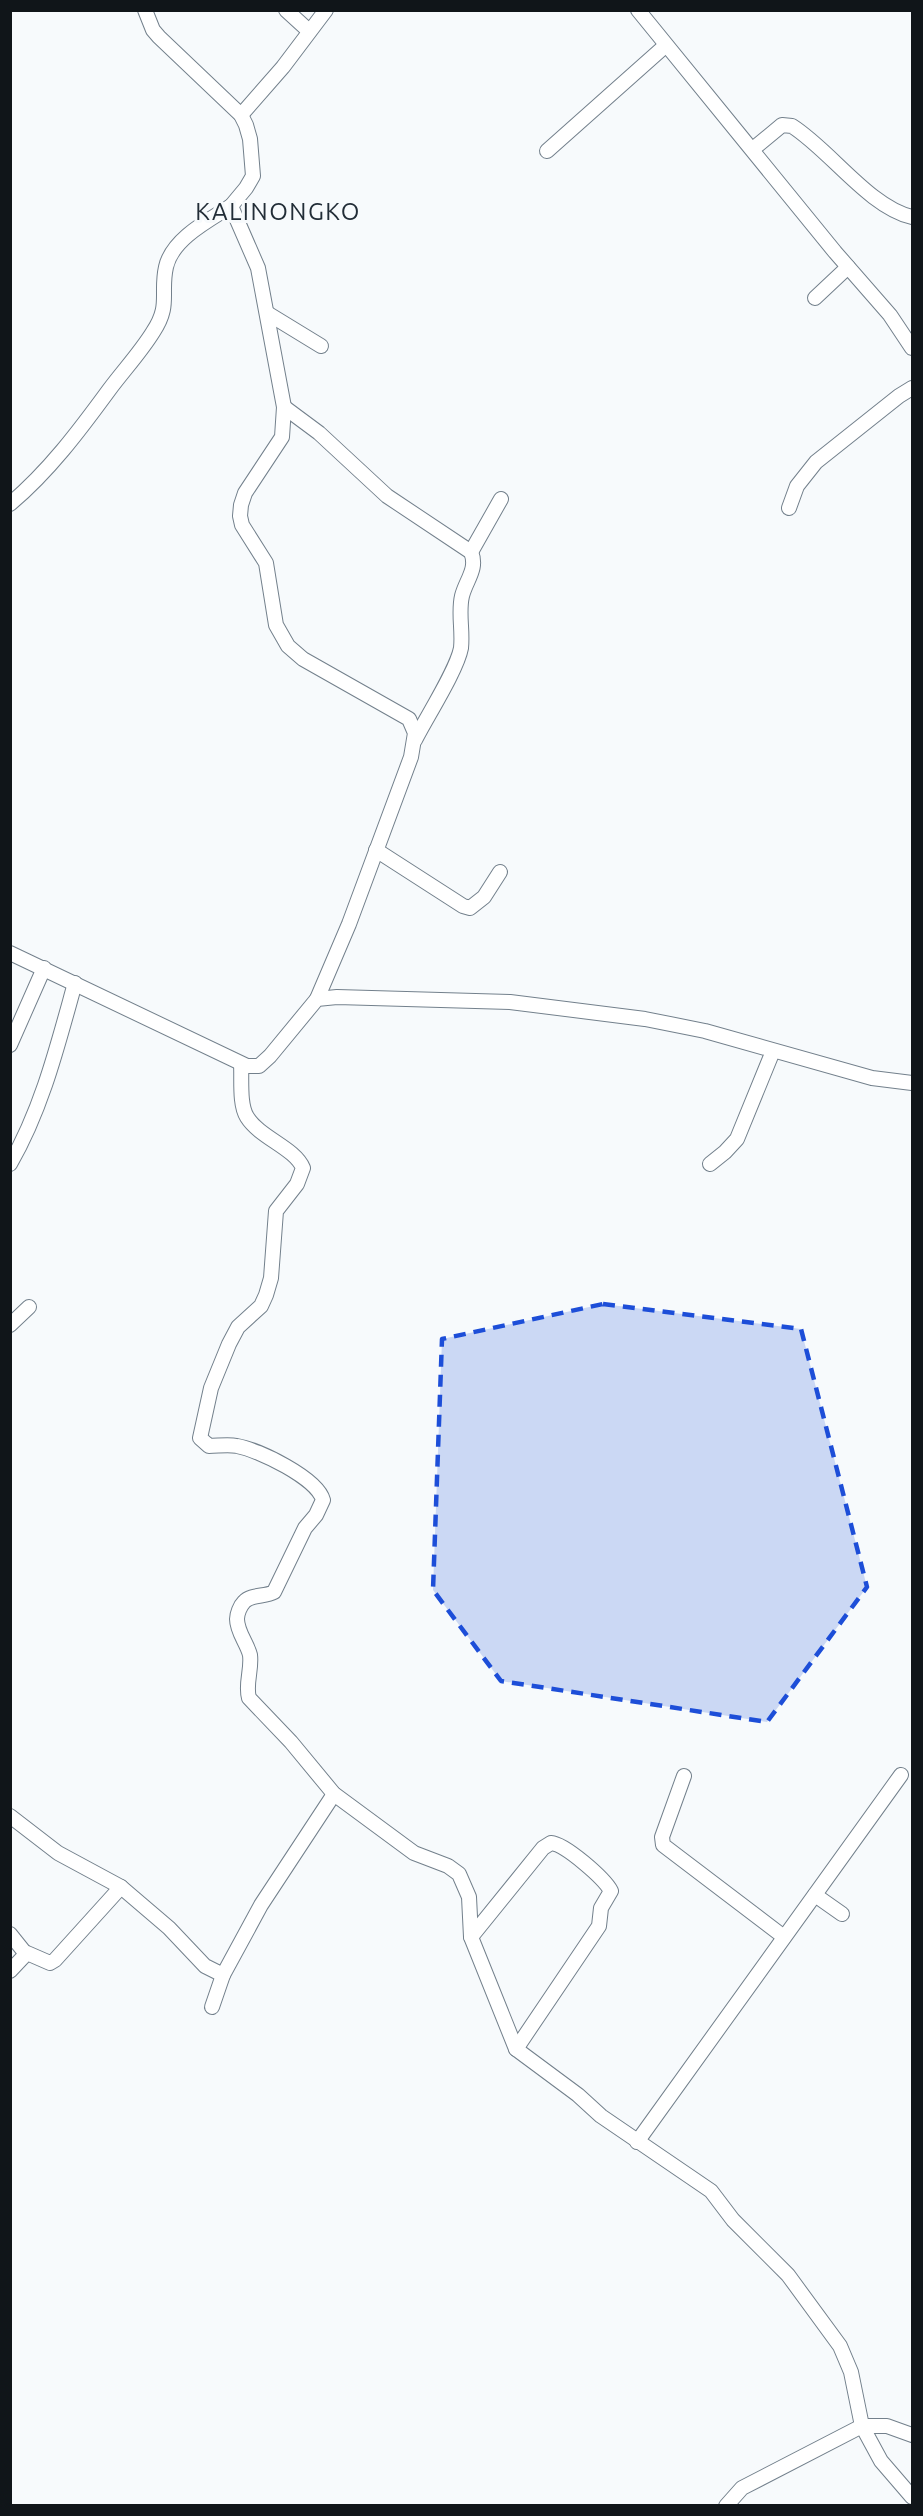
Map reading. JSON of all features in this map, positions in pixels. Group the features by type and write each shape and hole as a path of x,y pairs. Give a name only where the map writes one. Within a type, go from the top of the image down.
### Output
{"street":[{"path":"10,504 39,478 69,444 153,332 165,306 165,273 170,256 196,230 231,206 253,176 250,139 241,115 159,37 153,30 145,10"},
{"path":"286,10 309,30"},
{"path":"241,115 283,68 326,10"},
{"path":"638,10 848,267 890,315 912,348"},
{"path":"547,151 666,46"},
{"path":"753,149 782,126 792,126 876,198 899,213 912,217"},
{"path":"231,206 258,268 284,407 282,437 245,493 239,512 242,525 268,569 276,625 288,646 311,666 409,719 415,740"},
{"path":"815,298 848,267"},
{"path":"267,312 321,346"},
{"path":"789,508 797,486 816,462 912,388"},
{"path":"10,953 241,1064 254,1067 259,1066 274,1051 317,999 349,924 411,757 415,740 460,649 462,594 475,564 471,552 387,496 319,433 284,407"},
{"path":"471,552 501,499"},
{"path":"376,850 463,906 470,908 484,897 500,872"},
{"path":"10,1045 44,968"},
{"path":"10,1164 19,1149 47,1077 75,983"},
{"path":"317,999 385,998 544,1005 676,1024 872,1078 912,1083"},
{"path":"710,1164 737,1139 773,1052"},
{"path":"241,1064 246,1115 266,1136 299,1159 303,1168 297,1184 276,1211 271,1278 266,1295 261,1306 238,1327 229,1344 211,1388 200,1438 209,1446 236,1445 261,1453 315,1487 323,1498 322,1505 303,1534 274,1592 267,1596 244,1600 237,1619 250,1658 247,1692 249,1698 291,1742 334,1794 414,1853 448,1866 459,1874 469,1897 471,1937 516,2049 637,2142 711,2191 733,2220 788,2275 840,2346 851,2372 862,2426 882,2461 912,2499 910,2505"},
{"path":"10,1325 29,1307"},
{"path":"637,2142 901,1775"},
{"path":"684,1776 662,1838 663,1845 784,1937"},
{"path":"212,2007 223,1975 261,1905 334,1794"},
{"path":"11,1819 58,1853 121,1887 169,1928 205,1966 223,1975"},
{"path":"471,1937 543,1848 551,1843 565,1848 605,1882 611,1891 601,1908 599,1926 516,2049"},
{"path":"10,1934 26,1954 50,1962 55,1960 121,1887"},
{"path":"815,1895 842,1914"},
{"path":"10,1971 26,1954"},
{"path":"726,2505 742,2487 862,2426 887,2426 912,2435"}],"highlighted area":[{"path":"603,1304 801,1329 867,1587 767,1722 501,1681 433,1590 442,1339"}],"district":[{"name":"KALINONGKO","path":"278,211"}]}
